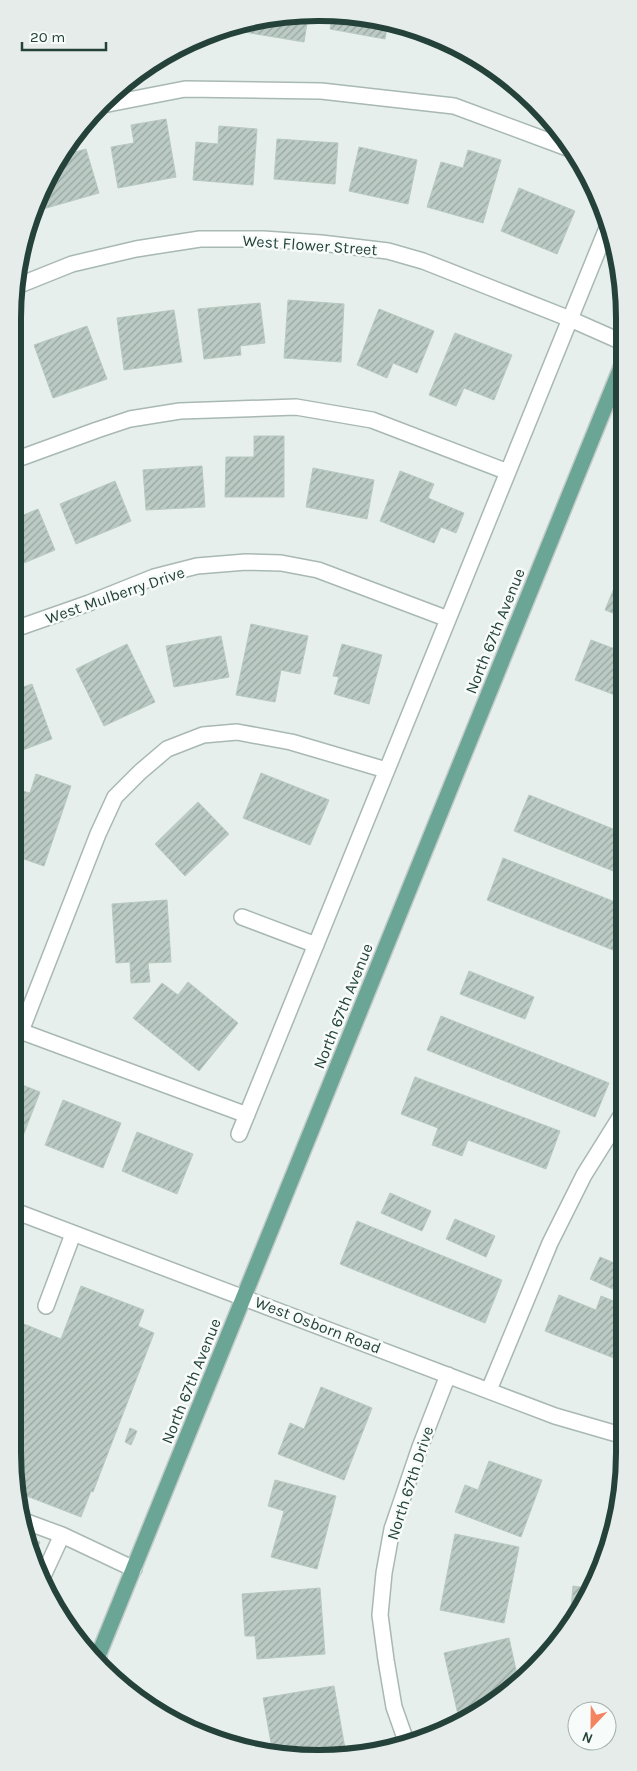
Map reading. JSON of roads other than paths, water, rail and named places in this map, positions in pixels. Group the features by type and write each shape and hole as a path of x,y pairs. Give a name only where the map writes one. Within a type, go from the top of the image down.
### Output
{"main road":[{"name":"North 67th Avenue","path":"96,1650 134,1569 616,380"}],"street":[{"path":"114,103 185,89 321,91 454,106 560,145"},
{"path":"239,1134 604,236"},
{"name":"West Flower Street","path":"24,283 72,264 136,249 200,239 263,239 321,242 388,251 423,261 570,319 616,339"},
{"path":"21,458 96,430 130,420 180,411 296,407 372,420 508,472"},
{"name":"West Mulberry Drive","path":"21,627 90,603 154,577 198,566 246,562 281,563 318,570 448,619"},
{"path":"21,1020 98,834 115,798 140,772 167,750 203,736 237,732 291,742 386,770"},
{"path":"242,917 316,945"},
{"path":"21,1031 247,1115"},
{"path":"489,1390 553,1237 584,1175 616,1124"},
{"name":"West Osborn Road","path":"21,1214 554,1416 616,1434"},
{"path":"46,1306 73,1234"},
{"name":"North 67th Drive","path":"405,1737 394,1706 380,1615 384,1573 392,1529 448,1375"},
{"path":"30,1523 62,1535 134,1569"},
{"path":"46,1570 62,1535"}]}
